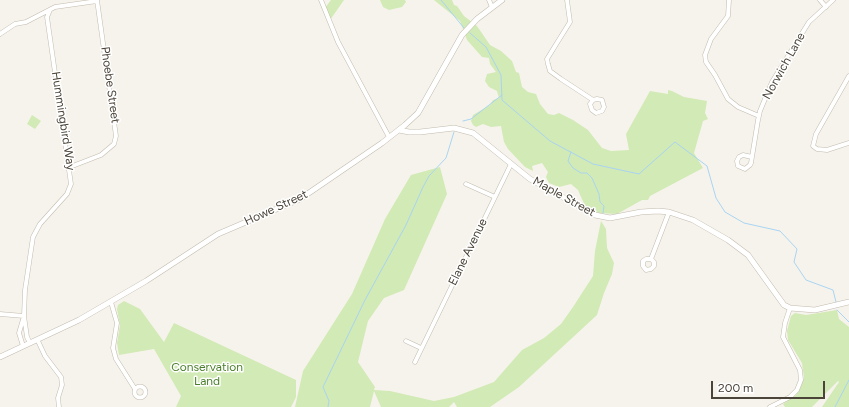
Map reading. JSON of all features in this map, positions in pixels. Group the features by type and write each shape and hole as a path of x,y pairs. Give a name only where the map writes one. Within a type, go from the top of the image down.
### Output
{"street":[{"path":"0,34 15,24 26,22 55,7 97,0"},
{"name":"Phoebe Street","path":"70,167 102,155 114,144 116,136 97,0"},
{"path":"321,0 338,42 389,137"},
{"path":"489,0 492,6"},
{"name":"Howe Street","path":"0,357 38,340 111,302 218,234 300,199 399,130 423,106 462,35 477,19 492,6 502,0"},
{"path":"567,0 570,22 547,58 548,64 555,75 593,100"},
{"path":"729,0 728,16 711,39 706,52 706,62 716,75 725,95 733,104 743,110 759,116"},
{"path":"820,0 826,7"},
{"name":"Norwich Lane","path":"752,157 759,116 770,87 809,22 833,0"},
{"name":"Hummingbird Way","path":"30,343 27,337 24,316 25,290 33,236 40,224 67,194 71,184 70,167 47,17 50,10"},
{"path":"849,76 816,134 812,146 816,149 826,150 849,143"},
{"name":"Maple Street","path":"399,130 410,132 444,128 464,129 484,141 530,179 595,215 610,218 641,212 669,212 697,222 739,247 753,261 784,305 790,308"},
{"name":"Elane Avenue","path":"414,362 511,164"},
{"path":"466,184 495,197"},
{"path":"651,259 669,212"},
{"path":"111,302 117,323 113,348 116,359 135,389"},
{"path":"770,407 790,397 797,390 801,380 800,370 783,337 785,323 790,308 815,310 849,302"},
{"path":"0,314 24,316"},
{"name":"Hummingbird Way","path":"23,346 20,332 24,316"},
{"path":"38,340 49,361 61,377 62,385 58,398 59,407"},
{"path":"406,341 421,348"}],"green space":[{"path":"331,0 344,0 330,20 325,8"},
{"path":"380,0 405,0 406,2 402,7 389,10 383,7"},
{"path":"434,0 452,0 454,5 457,6 464,16 477,26 490,45 501,51 512,61 516,72 519,73 522,87 528,92 536,94 540,104 548,114 554,115 559,113 573,120 588,130 602,148 611,151 629,150 626,134 650,91 668,94 668,90 684,97 707,101 705,113 708,119 703,121 694,153 703,168 650,196 648,200 642,200 617,214 599,213 585,206 578,190 571,184 559,187 549,183 546,177 548,172 542,163 532,166 533,171 525,167 508,149 504,142 501,126 491,127 483,124 476,127 473,125 471,121 473,115 490,105 493,100 499,98 497,91 489,87 485,81 487,74 496,72 490,64 489,58 482,57 467,40 460,21"},
{"path":"32,115 41,121 35,129 27,124"},
{"path":"440,167 447,194 404,290 384,298 368,321 358,362 375,387 374,390 390,391 434,401 454,397 494,382 522,350 544,338 561,324 573,307 593,276 595,251 601,221 606,229 607,248 614,263 612,274 597,315 519,387 490,407 457,407 454,402 449,407 381,407 374,391 370,407 295,407 303,371 352,294 385,219 411,175"},
{"name":"Conservation Land","path":"124,301 140,309 164,342 174,323 296,380 296,397 291,407 176,407 181,396 154,349 119,355 117,343 120,325 117,309 118,305"},
{"path":"837,310 839,319 849,327 849,407 822,407 839,382 838,381 812,407 785,407 783,404 796,395 804,378 802,363 788,340 787,331 791,316 795,313 806,315"}],"waterway":[{"path":"441,0 464,28"},
{"path":"470,33 486,47 501,75 502,100 550,141 593,164 639,174 675,142 707,166 716,198 725,212 744,223 780,231 797,249 794,262 806,280 833,290 836,302"},
{"path":"463,121 471,119 502,95"},
{"path":"328,407 329,401 323,387 365,300 406,225 423,187 429,176 446,158 454,132"},
{"path":"571,152 568,161 573,168 581,173 587,173 592,178 599,194 600,202 604,206 603,213"},
{"path":"837,310 849,322"},
{"path":"835,407 849,380"}]}
